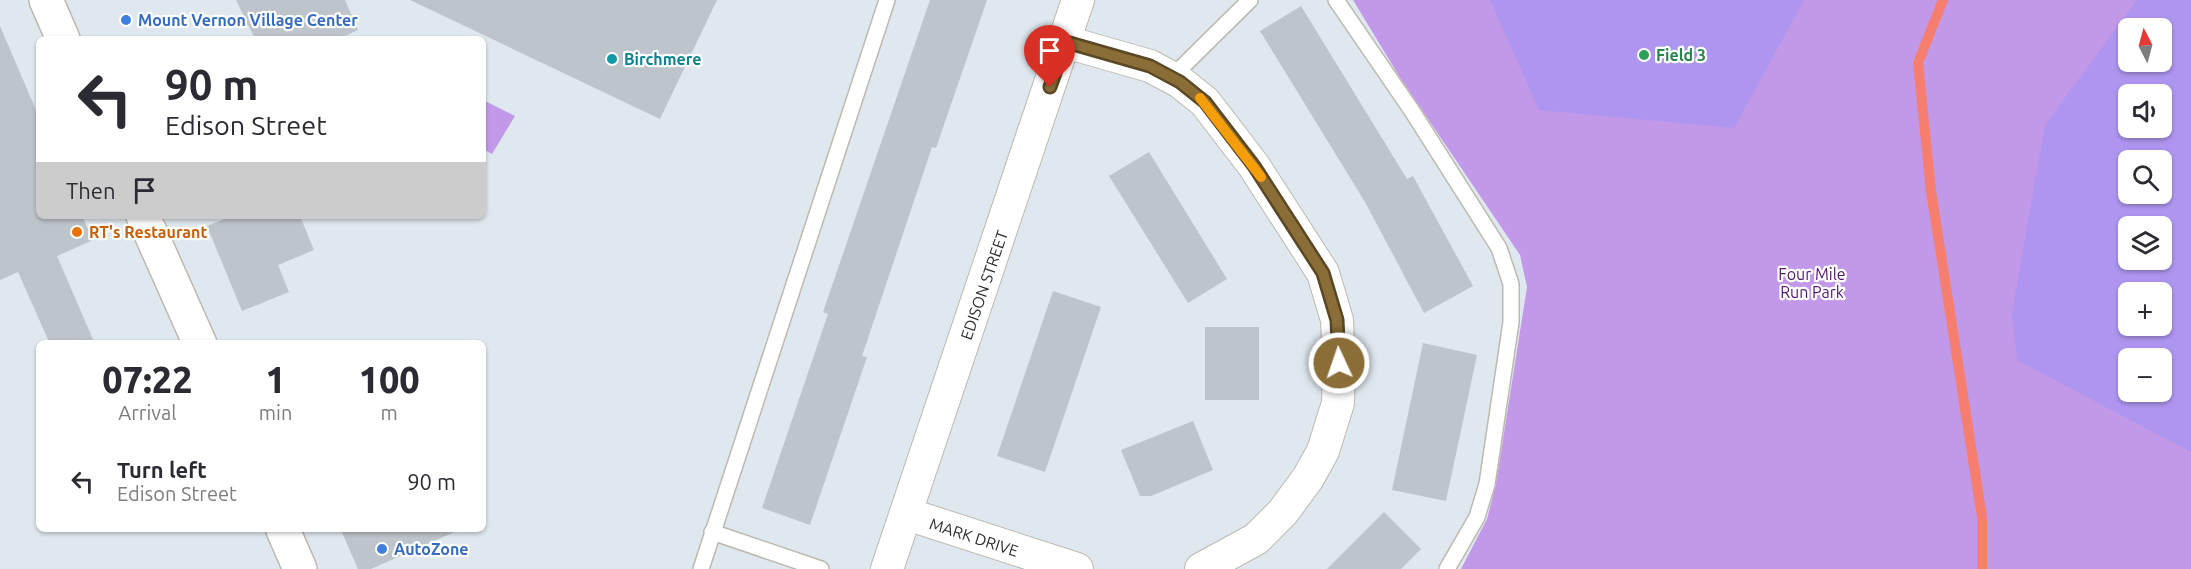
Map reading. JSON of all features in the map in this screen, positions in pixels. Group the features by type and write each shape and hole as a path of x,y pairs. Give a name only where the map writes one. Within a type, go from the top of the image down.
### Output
{"main road":[{"path":"46,0 62,36"},
{"path":"143,219 198,340"},
{"path":"284,532 300,569"}],"street":[{"name":"EDISON STREET","path":"886,569 907,514 1066,42 1078,0"},
{"path":"1066,42 1150,66 1172,77 1205,102 1254,166 1323,273 1337,320 1338,403 1323,452 1308,478 1283,512 1256,539 1201,569"},
{"name":"MARK DRIVE","path":"907,514 1077,569"}],"lane":[{"path":"701,569 887,0"},
{"path":"1172,77 1250,0"},
{"path":"1336,0 1412,111 1499,248 1511,284 1511,322 1487,484 1477,516 1447,569"},
{"path":"712,532 821,569"}],"green space":[{"name":"Four Mile Run Park","path":"1353,0 2191,0 2191,569 1461,569 1487,519 1496,484 1527,287 1520,255 1399,76"},
{"path":"486,102 515,116 492,154 486,151"}],"shaded area":[{"name":"Field 3","path":"1490,0 1804,0 1734,128 1539,110"},
{"path":"2137,0 2191,0 2191,452 2017,360 2012,313 2045,125 2118,26 2118,72 2172,72 2172,18 2124,18"}],"building":[{"path":"236,0 345,0 358,30 345,36 254,36"},
{"name":"Birchmere","path":"410,0 717,0 660,119"},
{"path":"930,0 987,0 936,148 932,147 862,356 867,357 810,525 762,508 828,314 823,312"},
{"path":"1301,6 1407,179 1413,176 1473,286 1424,313 1365,202 1260,31"},
{"path":"0,26 36,110 36,219 83,219 93,240 57,256 93,340 48,340 18,272 0,280"},
{"path":"1149,152 1227,279 1188,303 1109,176"},
{"path":"224,219 301,219 314,250 278,265 289,292 242,311 207,226"},
{"path":"1053,291 1101,307 1045,472 997,456"},
{"path":"1205,327 1259,327 1259,400 1205,400"},
{"path":"1423,343 1477,355 1446,501 1392,490"},
{"path":"1193,421 1213,470 1151,496 1140,496 1121,450"},
{"path":"1384,512 1421,549 1401,569 1327,569"},
{"name":"AutoZone","path":"342,532 454,532 371,569 358,569"}],"waterway":[{"path":"1943,0 1918,63 1931,191 1982,517 1982,569"}],"slow traffic":[{"path":"1200,98 1261,177"}],"place":[{"name":"Mount Vernon Village Center","path":"126,20"},
{"name":"Field 3","path":"1644,55"},
{"name":"Birchmere","path":"612,59"},
{"name":"RT's Restaurant","path":"77,232"},
{"name":"AutoZone","path":"382,549"}],"route":[{"path":"1050,87 1066,42 1150,66 1180,82 1205,102 1254,166 1323,273 1337,320 1339,363"}]}
